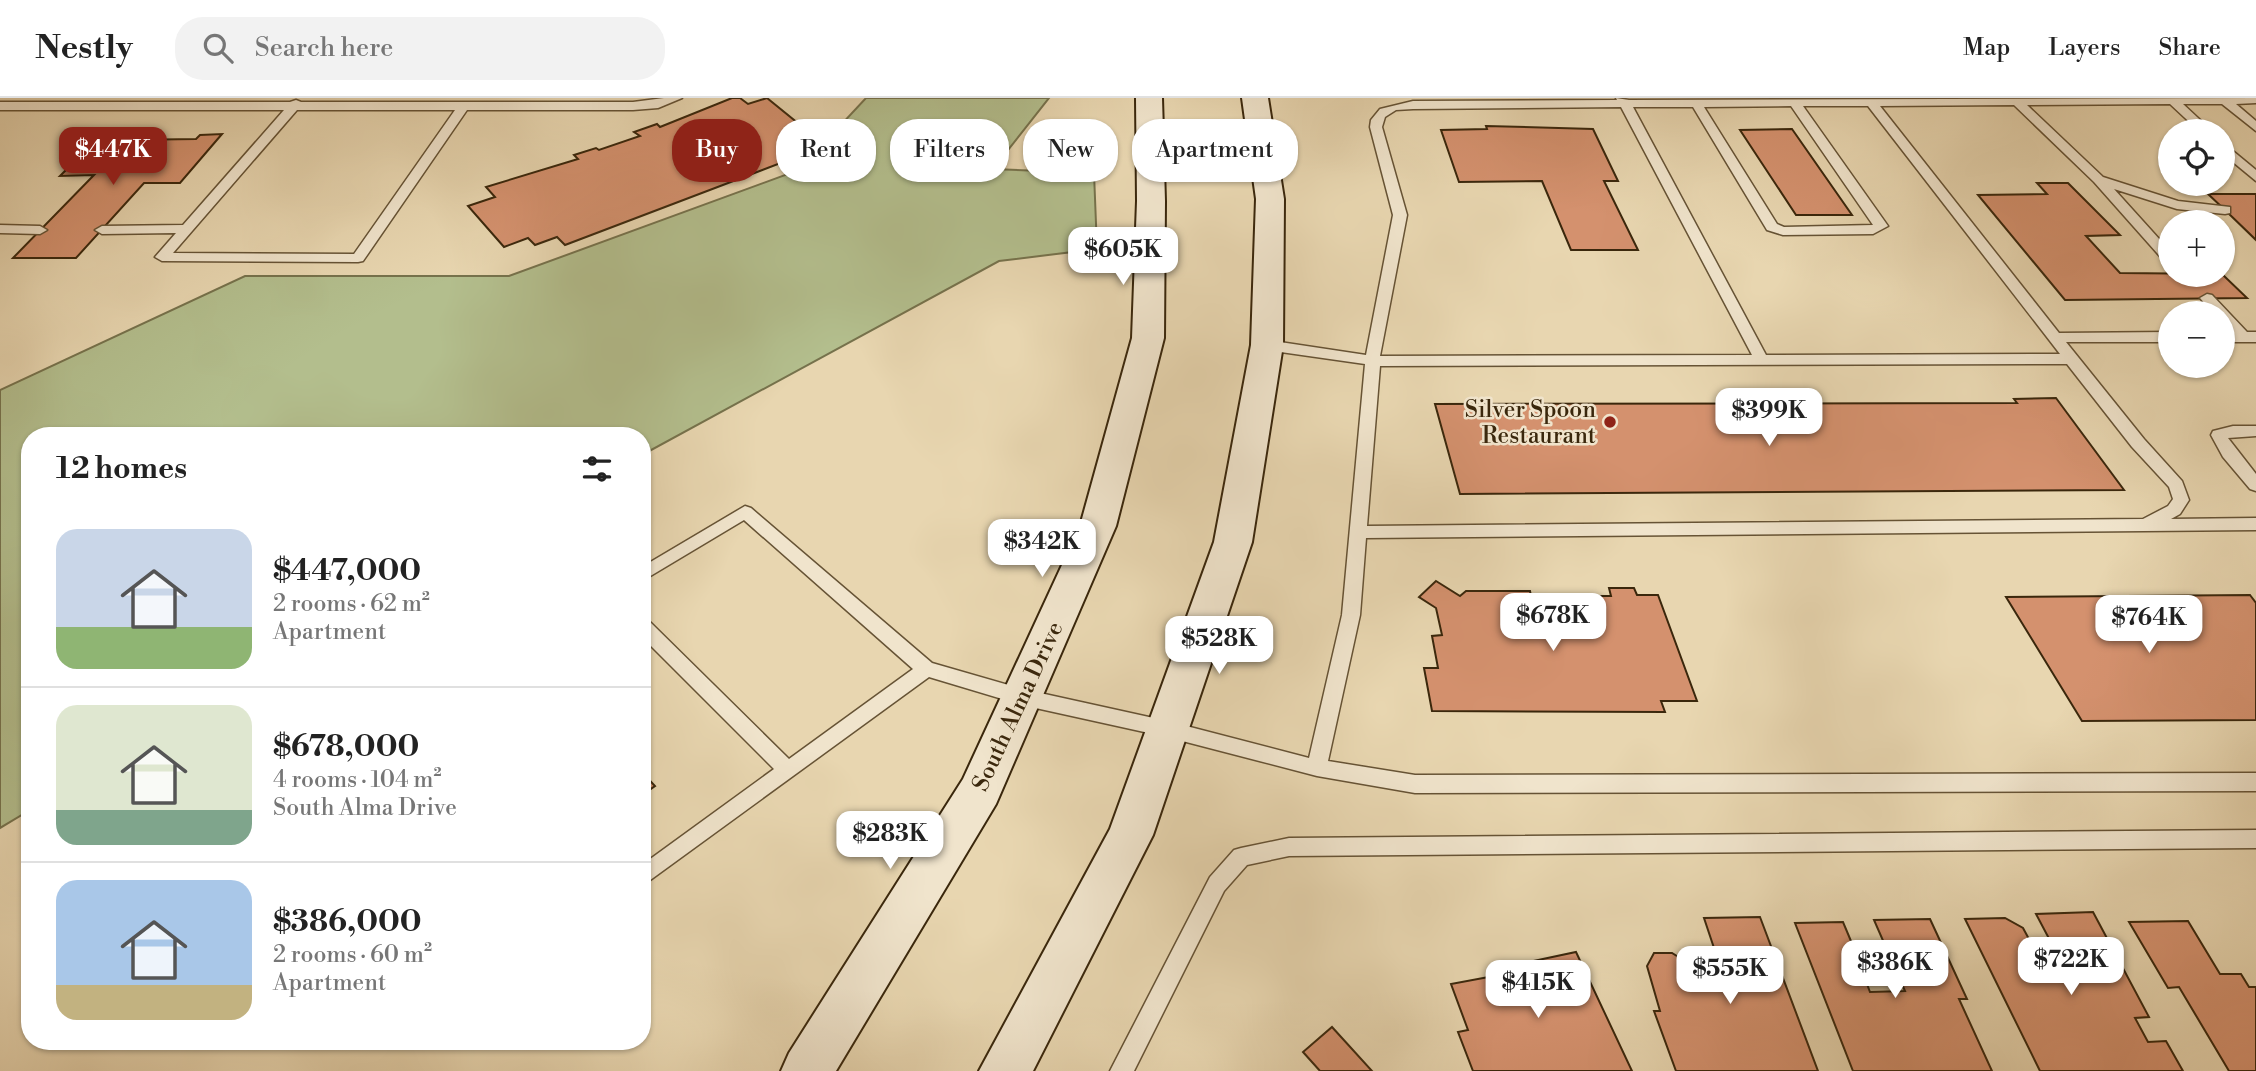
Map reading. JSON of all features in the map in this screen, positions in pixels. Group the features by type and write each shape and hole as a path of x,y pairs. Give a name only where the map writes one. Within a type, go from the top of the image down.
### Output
{"main road":[{"name":"South Alma Drive","path":"807,1071 980,791 1098,526 1148,338 1151,201 1149,98"},
{"path":"1005,1071 1130,835 1233,542 1267,345 1269,199 1255,98"}],"lane":[{"path":"0,106 297,103 463,107 633,106 658,104 676,98"},
{"path":"2015,100 2098,179 2158,246"},
{"path":"2172,100 2193,119"},
{"path":"2225,100 2256,127"},
{"path":"1317,768 1351,615 1373,361 1400,215 1376,127 1380,113 1413,105 1624,101 1796,103 2256,100"},
{"path":"1624,101 1761,359"},
{"path":"1871,102 2071,359 2138,443 2176,485 2181,500 2174,510 2144,525"},
{"path":"297,103 162,257 358,258 463,107"},
{"path":"1696,103 1772,227 1783,231 1873,230 1881,226 1796,103"},
{"path":"2235,158 2256,177"},
{"path":"2098,179 2154,200 2194,210"},
{"path":"0,229 40,230"},
{"path":"102,230 187,229"},
{"path":"2235,325 2249,337"},
{"path":"2055,338 2158,337"},
{"path":"1267,345 1373,361 2071,359"},
{"path":"2256,431 2234,431 2220,435 2229,453 2256,485"},
{"path":"651,569 745,512 926,669 1022,697 1167,729 1317,768 1415,784 2256,782"},
{"path":"1358,531 2256,524"},
{"path":"651,634 787,770"},
{"path":"651,870 926,669"},
{"path":"1122,1071 1217,884 1241,857 1289,848 2254,842"}],"green space":[{"path":"866,98 1049,98 1032,119 1023,119 1023,131 1009,149 1009,119 890,119 890,182 1009,182 1009,170 1023,170 1023,182 1094,182 1097,249 999,261 651,450 651,427 21,427 21,815 0,828 0,390 245,276 509,276 776,178 776,182 876,182 876,119 846,119"}],"building":[{"path":"732,98 740,98 748,104 767,98 793,119 776,119 776,165 762,170 762,119 680,119"},
{"path":"672,122 672,182 731,182 565,245 557,237 535,245 528,238 504,247 468,206 495,197 486,187 578,159 574,155 596,148 599,150 640,136 634,132 657,124 660,127"},
{"path":"1486,126 1593,129 1618,181 1604,181 1638,250 1571,250 1542,181 1459,182 1441,130 1487,129"},
{"path":"1792,129 1852,215 1796,215 1740,130"},
{"path":"109,132 134,132 126,140 196,139 200,135 222,134 180,183 144,183 76,258 13,258 94,175 60,176 91,145 96,145"},
{"path":"2037,183 2068,183 2120,235 2086,236 2120,273 2158,273 2158,287 2235,286 2247,298 2065,300 1978,195 2047,194"},
{"path":"2256,194 2256,240 2235,220 2235,210 2225,210 2210,196"},
{"path":"2056,398 2124,490 1460,494 1435,404 2017,403 2014,399"},
{"path":"1436,581 1460,596 1466,591 1530,591 1531,596 1611,596 1609,588 1634,588 1637,595 1658,595 1697,701 1661,701 1665,712 1432,711 1424,668 1438,668 1432,636 1442,635 1436,608 1419,597"},
{"path":"2250,595 2256,603 2256,720 2082,721 2006,597"},
{"path":"2093,912 2149,1017 2135,1018 2148,1042 2166,1041 2183,1071 2040,1071 1965,919 2005,918 2023,928 2043,965 2063,965 2036,914"},
{"path":"1760,917 1818,1071 1676,1071 1654,1011 1660,1011 1647,966 1654,953 1672,953 1688,963 1719,963 1704,918"},
{"path":"1930,919 1967,999 1959,999 1992,1071 1853,1071 1795,923 1843,922 1856,953 1865,959 1873,977 1869,977 1871,984 1867,984 1870,992 1905,991 1874,920"},
{"path":"2188,921 2220,974 2241,974 2249,987 2256,987 2256,1071 2229,1071 2179,987 2168,988 2129,922"},
{"path":"1576,952 1632,1071 1473,1071 1458,1032 1468,1030 1451,984 1494,976 1491,970"},
{"path":"1332,1027 1372,1071 1320,1071 1303,1052"}],"place":[{"name":"Silver Spoon Restaurant","path":"1610,422"}]}
